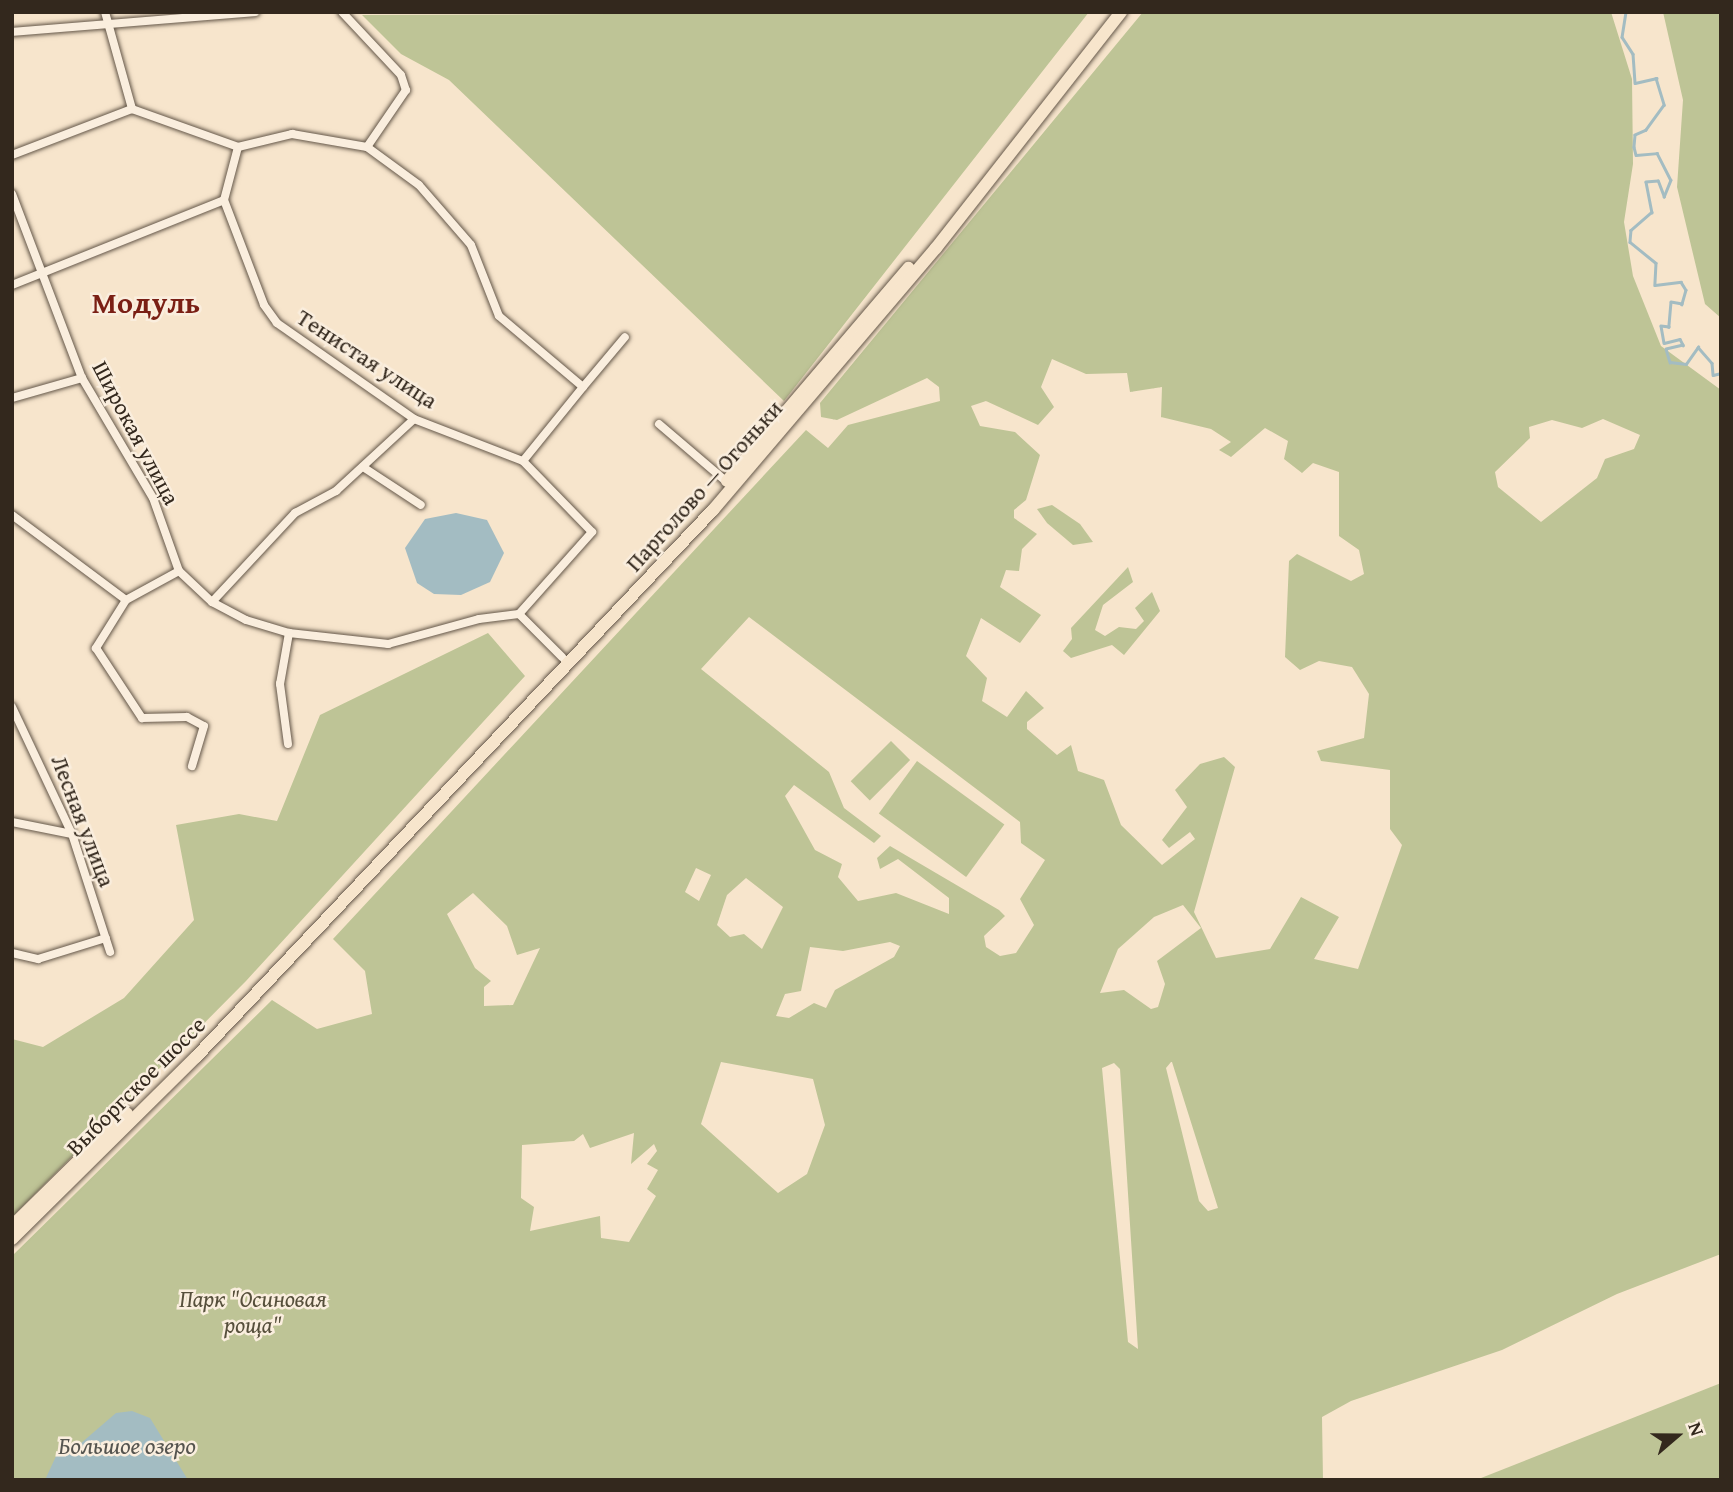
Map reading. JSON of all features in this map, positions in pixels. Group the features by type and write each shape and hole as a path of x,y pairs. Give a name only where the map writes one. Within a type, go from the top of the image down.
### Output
{"main road":[{"name":"Парголово — Огоньки","path":"285,958 562,657 729,485 930,243 1111,12"},
{"name":"Парголово — Огоньки","path":"285,958 729,485 928,258 1121,12"},
{"name":"Выборгское шоссе","path":"12,1226 285,958"},
{"name":"Выборгское шоссе","path":"12,1240 285,958"}],"street":[{"path":"105,12 106,24 132,109"},
{"path":"12,32 255,12"},
{"path":"342,12 401,75 406,90 367,147"},
{"path":"12,155 132,109 238,147 292,134 367,147 419,185 471,245 499,316 583,387"},
{"path":"12,285 224,200 238,147"},
{"name":"Широкая улица","path":"12,194 82,378 153,498 179,571 212,602 289,633 388,645 519,614"},
{"name":"Тенистая улица","path":"224,200 277,323 414,419 523,461"},
{"path":"562,657 519,614 592,532 523,461 625,337"},
{"path":"12,398 82,378"},
{"path":"212,602 295,513 363,467 414,419"},
{"path":"659,424 729,485"},
{"path":"363,467 421,505"},
{"path":"12,515 126,600"},
{"path":"179,571 126,600 96,648 142,718 187,716 204,726 192,766"},
{"path":"288,744 280,684 289,633"},
{"name":"Лесная улица","path":"12,707 72,834 110,952"},
{"path":"12,822 72,834"},
{"path":"12,953 38,959 106,938"}],"green space":[{"path":"1089,12 784,401 449,80 401,54 362,15"},
{"name":"Парк \"Осиновая роща\"","path":"1143,12 1611,12 1632,79 1633,164 1624,222 1633,276 1661,346 1721,390 1721,1254 1617,1294 1502,1350 1351,1401 1322,1417 1323,1480 12,1480 12,1256 272,1000 317,1029 372,1014 365,971 333,939 806,430 828,448 848,425 940,401 939,387 927,378 837,420 821,417 820,403","holes":["1052,359 1086,374 1127,373 1130,392 1162,387 1161,417 1211,429 1231,442 1219,450 1231,457 1265,428 1288,441 1284,459 1302,473 1313,463 1339,472 1339,536 1359,550 1364,574 1351,581 1297,554 1289,561 1285,657 1300,670 1319,661 1352,667 1369,694 1364,738 1317,751 1321,761 1390,770 1390,829 1402,845 1358,969 1314,959 1339,917 1301,897 1270,949 1216,958 1194,912 1235,767 1224,757 1200,764 1175,790 1187,807 1162,840 1169,848 1190,832 1195,839 1162,865 1121,825 1104,780 1078,771 1071,745 1057,755 1027,729 1027,722 1044,708 1026,691 1007,717 982,701 987,678 966,656 981,618 1020,643 1041,615 1000,587 1006,570 1019,571 1022,549 1037,534 1014,518 1014,510 1026,500 1040,455 1015,432 980,426 971,406 986,401 1038,425 1054,407 1041,387","1603,419 1640,435 1634,449 1605,459 1597,478 1541,522 1498,487 1495,472 1530,438 1529,427 1552,420 1582,428","749,617 1020,822 1021,843 1045,860 1020,899 1034,925 1016,953 1000,956 986,947 984,936 1005,916 999,910 890,846 877,858 880,869 898,859 949,898 949,914 896,893 858,901 838,877 842,864 815,850 785,796 794,785 874,843 881,836 844,808 829,772 701,669","696,868 711,875 699,901 685,892","746,878 783,907 762,949 744,934 730,937 717,925 727,895","473,893 507,926 517,955 540,948 513,1005 484,1006 484,987 491,981 475,968 447,914","1183,905 1201,928 1157,961 1165,984 1158,1007 1151,1009 1124,990 1100,993 1118,949 1154,917","890,942 900,946 894,957 835,990 826,1008 814,1003 789,1018 776,1016 785,994 801,991 810,947 843,951","721,1062 813,1079 825,1125 807,1174 778,1193 701,1124","1171,1062 1218,1208 1208,1211 1199,1201 1166,1068","1114,1063 1120,1069 1138,1349 1128,1342 1102,1068","634,1133 631,1164 654,1144 657,1151 647,1164 658,1170 647,1189 656,1196 629,1242 601,1238 600,1216 530,1231 534,1207 521,1198 522,1145 574,1141 583,1134 590,1148"]},
{"path":"1663,12 1721,12 1721,318 1705,304 1677,187 1683,100"},
{"path":"1052,505 1080,524 1093,542 1073,545 1047,523 1037,509"},
{"path":"1128,567 1133,582 1103,605 1095,630 1105,636 1119,627 1136,629 1144,621 1135,608 1152,592 1160,611 1124,655 1112,645 1071,658 1063,651 1072,639 1071,628"},
{"path":"488,633 525,676 246,981 12,1217 12,1039 43,1047 124,998 194,920 176,825 239,814 277,821 320,715"},
{"path":"891,741 910,760 870,800 851,781"},
{"path":"917,761 1004,824 966,877 879,814"},
{"path":"1721,1383 1721,1480 1476,1480"}],"water":[{"path":"456,513 487,520 504,553 490,582 461,595 434,594 417,583 405,548 425,519"},
{"name":"Большое озеро","path":"132,1411 150,1418 188,1480 45,1480 57,1454 73,1450 116,1413"}],"waterway":[{"path":"1626,12 1622,37 1633,54 1635,83 1656,78 1664,105 1646,130 1635,135 1636,155 1657,153 1671,180 1664,197 1658,181 1646,182 1652,212 1631,230 1630,242 1656,263 1655,285 1681,282 1686,290 1682,304 1671,302 1669,327 1661,326 1664,343 1680,339 1683,345 1666,349 1670,362 1686,364 1698,347 1712,363 1713,375 1721,373"}],"district":[{"name":"Модуль","path":"146,302"}]}
